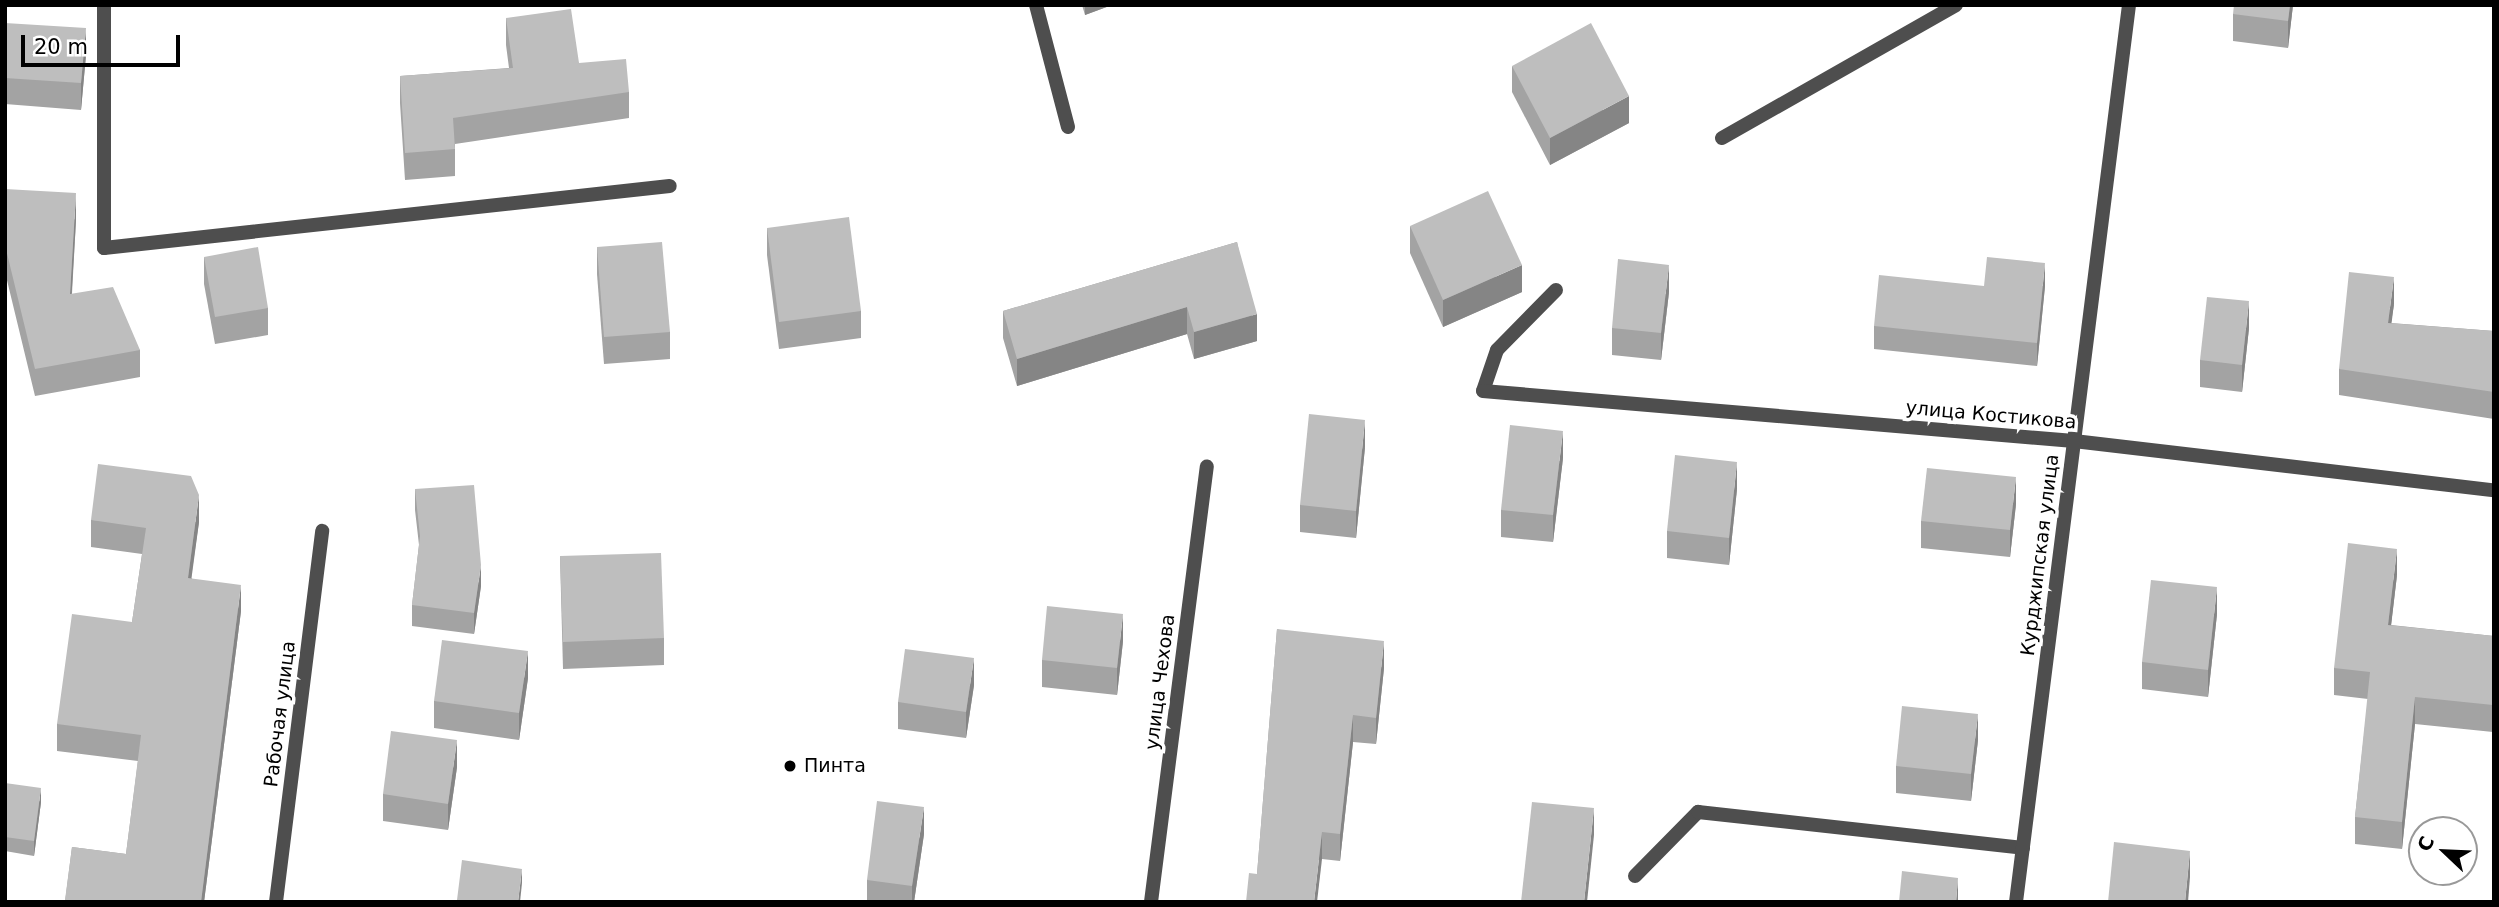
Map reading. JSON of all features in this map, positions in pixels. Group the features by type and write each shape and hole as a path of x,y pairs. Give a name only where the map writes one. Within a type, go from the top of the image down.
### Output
{"street":[{"path":"104,5 104,248 670,186"},
{"path":"1037,5 1068,127"},
{"path":"1722,138 1956,5"},
{"name":"Курджипская улица","path":"2016,902 2129,5"},
{"name":"улица Костикова","path":"1556,290 1497,350 1483,391 2074,441 2494,490"},
{"name":"улица Чехова","path":"1151,902 1208,467"},
{"name":"Рабочая улица","path":"276,902 322,531"},
{"path":"1635,876 1698,812 2023,848"}],"building":[{"path":"2234,5 2290,5 2288,21 2233,14"},
{"path":"571,9 579,63 626,59 629,92 453,118 455,149 405,153 400,76 513,68 506,18"},
{"path":"5,23 86,28 81,83 5,78"},
{"path":"1591,23 1629,96 1550,138 1512,66"},
{"path":"5,189 76,193 70,294 113,287 140,350 35,369 5,245"},
{"path":"1488,191 1522,265 1443,300 1410,226"},
{"path":"849,217 861,311 779,322 767,228"},
{"path":"662,242 670,332 604,337 597,247"},
{"path":"1237,242 1257,314 1194,332 1187,307 1017,359 1003,311"},
{"path":"258,247 268,308 215,317 204,257"},
{"path":"1987,257 2045,263 2037,343 1874,326 1879,275 1984,286"},
{"path":"1618,259 1669,265 1661,333 1612,328"},
{"path":"2349,272 2394,277 2388,323 2494,331 2494,392 2339,369"},
{"path":"2207,297 2249,301 2242,365 2200,360"},
{"path":"1309,414 1365,420 1356,511 1300,505"},
{"path":"1510,425 1563,431 1553,515 1501,510"},
{"path":"1675,455 1737,462 1729,538 1667,531"},
{"path":"98,464 191,476 199,495 188,578 241,585 201,902 65,900 72,847 126,854 141,735 57,724 72,614 132,622 146,528 91,520"},
{"path":"1927,468 2016,477 2010,530 1921,521"},
{"path":"474,485 481,565 474,613 412,605 420,536 415,489"},
{"path":"2348,543 2397,549 2388,625 2494,636 2493,705 2415,697 2402,822 2355,817 2370,672 2334,668"},
{"path":"661,553 664,638 563,642 560,556"},
{"path":"2151,580 2217,587 2208,670 2142,662"},
{"path":"1047,606 1123,614 1117,668 1042,660"},
{"path":"1277,629 1384,641 1376,718 1353,715 1340,834 1322,832 1314,902 1246,902 1249,873 1257,874"},
{"path":"442,640 528,651 519,713 434,701"},
{"path":"905,649 974,658 966,712 898,702"},
{"path":"1902,706 1978,714 1971,774 1896,766"},
{"path":"391,731 457,740 448,804 383,794"},
{"path":"5,783 41,788 34,841 5,837"},
{"path":"877,801 924,807 912,886 867,880"},
{"path":"1532,802 1594,808 1584,902 1521,902"},
{"path":"2114,842 2190,851 2185,902 2108,902"},
{"path":"462,860 522,869 518,902 457,900"},
{"path":"1902,871 1958,878 1956,902 1899,902"}],"place":[{"name":"Пинта","path":"790,766"}]}
